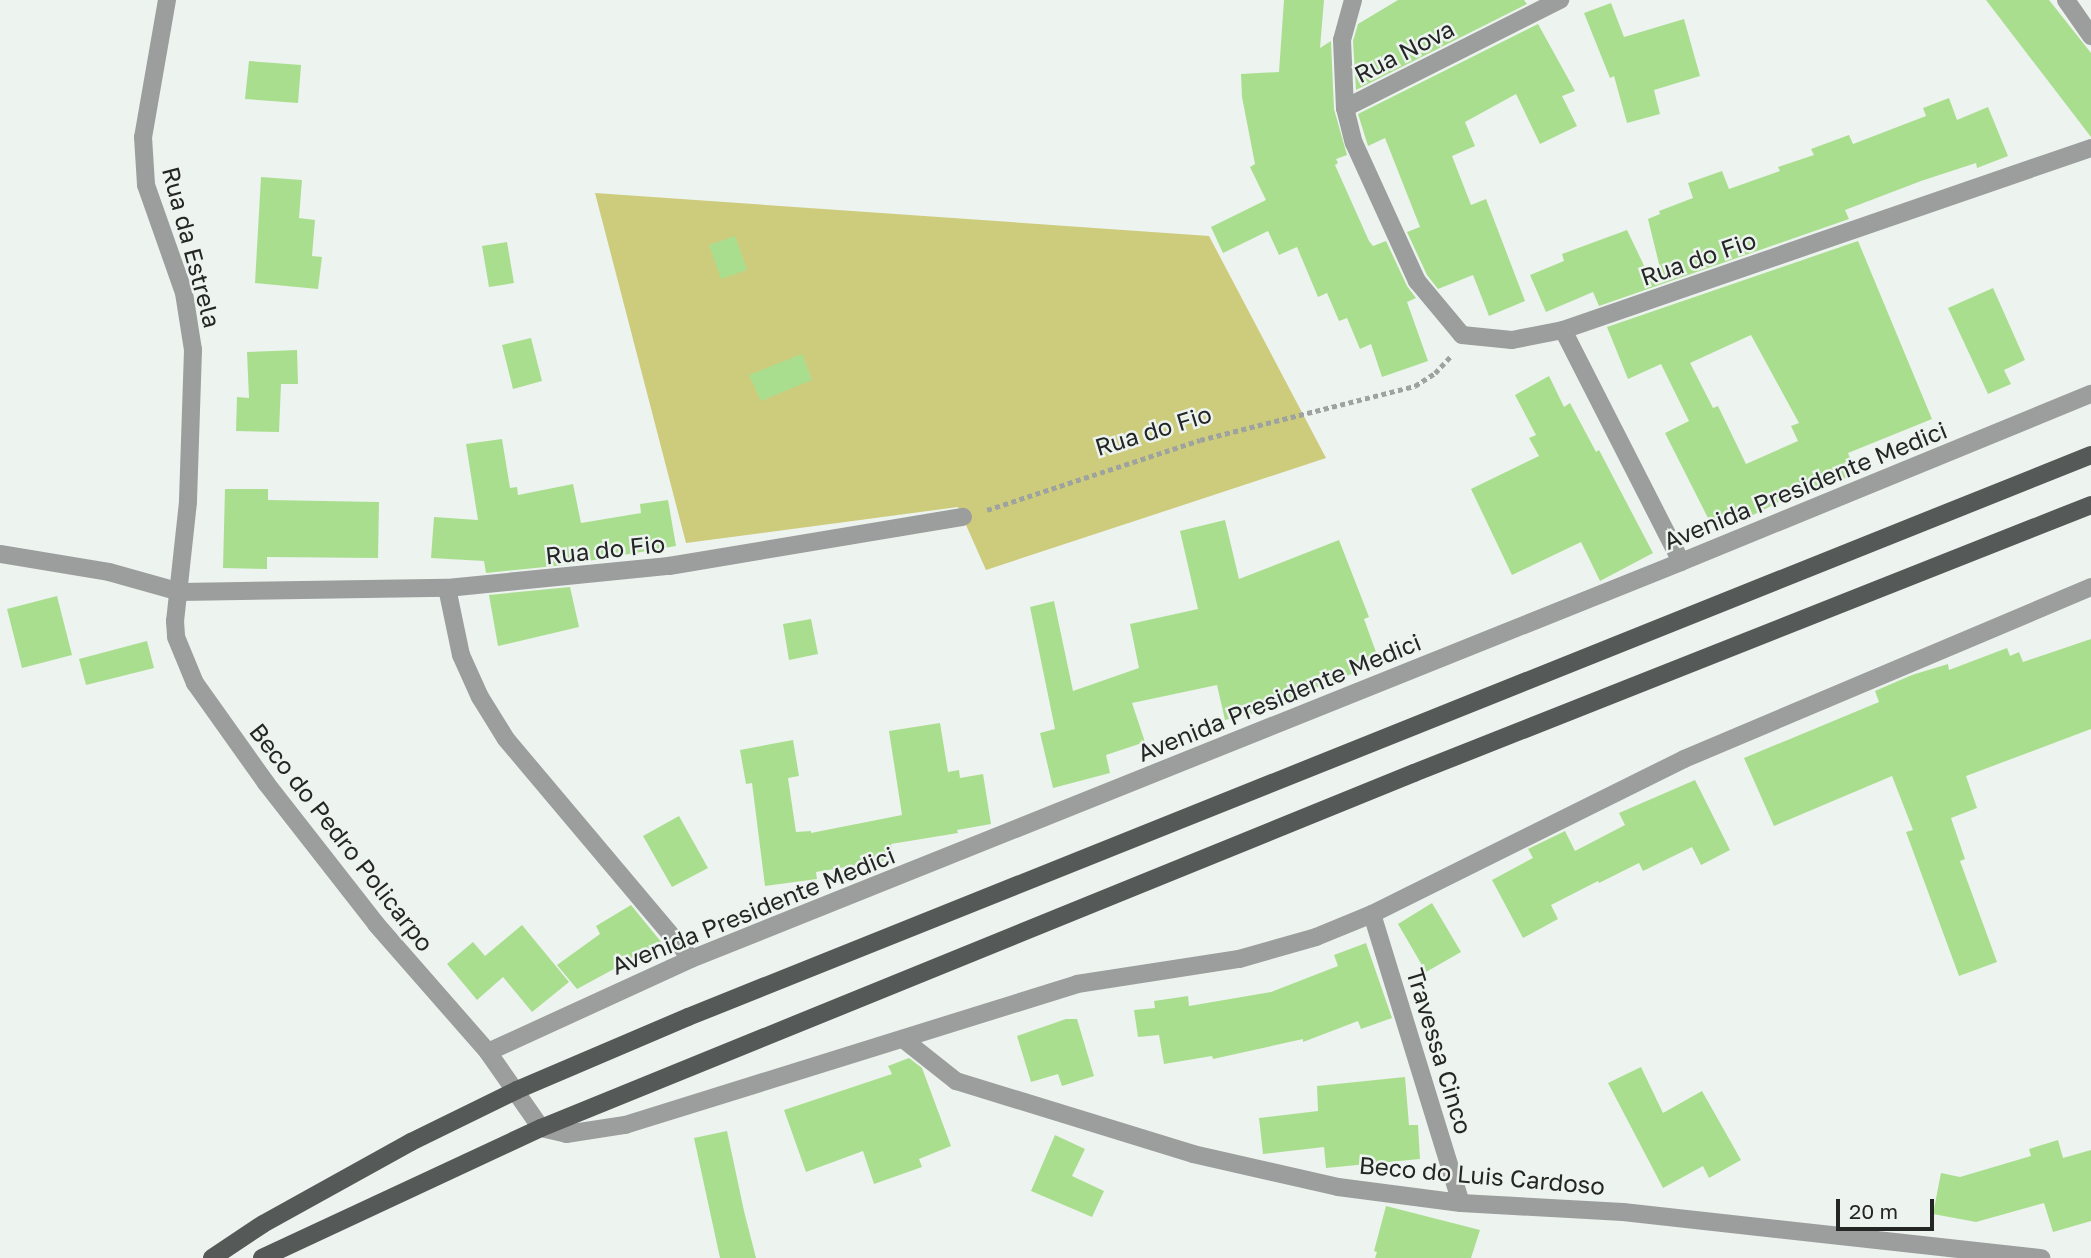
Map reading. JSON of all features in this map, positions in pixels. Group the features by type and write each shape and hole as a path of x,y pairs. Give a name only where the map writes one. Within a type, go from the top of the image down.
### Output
{"main road":[{"path":"212,1258 263,1224 400,1148 517,1090 701,1012 2091,455"},
{"path":"262,1258 541,1128 1414,774 2091,505"}],"street":[{"name":"Rua da Estrela","path":"167,0 143,137 146,185 184,293 193,350 193,418 180,592"},
{"path":"1353,0 1342,40 1345,108 1354,143 1417,281 1462,335"},
{"name":"Rua Nova","path":"1345,108 1560,0"},
{"path":"2066,0 2091,36"},
{"name":"Rua do Fio","path":"1462,335 1512,340 1563,330 2091,148"},
{"path":"1563,330 1681,562"},
{"name":"Avenida Presidente Medici","path":"488,1052 691,959 1681,562 2091,394"},
{"name":"Rua do Fio","path":"0,554 109,572 180,592 447,589 669,566 963,517"},
{"path":"541,1128 566,1134 625,1125 1077,984 1239,959 1316,937 1372,914 1684,759 2091,587"},
{"path":"447,589 461,655 480,697 506,739 691,959"},
{"name":"Beco do Pedro Policarpo","path":"180,592 175,621 176,637 195,683 221,722 376,924 488,1052 541,1128"},
{"name":"Travessa Cinco","path":"1372,914 1461,1203"},
{"name":"Beco do Luis Cardoso","path":"903,1039 956,1082 1180,1151 1338,1187 1461,1203 1623,1212 2041,1258"}],"path":[{"name":"Rua do Fio","path":"963,517 1200,440 1415,386 1449,360 1462,335"}],"shaded area":[{"path":"595,193 1209,236 1326,458 986,570 958,507 686,543"}],"building":[{"path":"1284,0 1324,0 1320,48 1331,41 1334,109 1347,155 1336,159 1338,163 1335,165 1369,241 1373,246 1386,241 1407,286 1416,298 1407,302 1428,361 1382,377 1371,344 1360,349 1347,318 1339,321 1327,293 1318,297 1297,247 1279,255 1268,231 1223,253 1211,227 1266,200 1250,167 1255,164 1242,97 1241,74 1279,72"},
{"path":"1398,0 1524,0 1527,4 1356,90 1353,41 1358,24"},
{"path":"1986,0 2049,0 2091,53 2091,137"},
{"path":"1611,3 1624,37 1684,19 1700,76 1654,90 1660,114 1627,123 1614,76 1610,78 1584,13"},
{"path":"1538,24 1575,91 1562,96 1577,126 1540,144 1516,94 1465,122 1475,146 1452,156 1471,205 1486,199 1525,301 1489,316 1473,275 1438,289 1427,275 1407,232 1420,227 1385,138 1368,146 1358,114"},
{"path":"249,61 301,65 298,103 245,99"},
{"path":"1949,98 1957,120 1988,107 2008,156 1977,168 1976,163 1921,181 1845,210 1849,219 1599,306 1593,292 1546,312 1530,275 1564,261 1562,254 1627,230 1649,276 1661,272 1648,219 1660,214 1659,211 1693,198 1688,183 1722,171 1729,189 1780,171 1778,167 1814,155 1811,149 1849,135 1853,144 1926,116 1923,108"},
{"path":"261,177 302,180 299,218 315,220 312,256 322,257 318,289 255,283"},
{"path":"735,236 747,270 721,279 709,245"},
{"path":"1858,241 1932,419 1848,453 1856,473 1799,499 1797,493 1745,519 1740,509 1711,524 1665,433 1689,421 1661,364 1628,379 1607,327","holes":["1751,335 1799,423 1791,426 1798,441 1746,464 1718,406 1713,408 1690,363"]},
{"path":"507,242 514,283 489,287 482,246"},
{"path":"1993,288 2025,360 2004,370 2011,384 1988,394 1948,308"},
{"path":"531,338 542,381 513,389 502,345"},
{"path":"297,350 298,384 281,384 279,432 236,431 237,397 249,398 247,352"},
{"path":"802,354 812,380 761,401 749,375"},
{"path":"1549,376 1564,407 1570,403 1596,452 1599,450 1653,553 1600,581 1581,542 1512,575 1471,489 1539,456 1529,438 1536,435 1515,395"},
{"path":"502,439 510,488 517,487 518,495 573,484 581,523 641,513 640,504 668,500 676,546 565,565 486,573 484,561 431,558 434,517 478,520 466,444"},
{"path":"225,489 268,489 268,500 379,502 378,558 267,557 267,569 223,568"},
{"path":"1225,520 1239,579 1339,540 1369,617 1364,619 1380,663 1269,706 1270,709 1225,720 1217,685 1132,703 1145,742 1106,755 1110,773 1053,788 1040,733 1055,729 1030,607 1054,601 1073,691 1139,668 1130,624 1198,609 1180,531"},
{"path":"570,587 579,627 498,646 489,595"},
{"path":"57,596 72,655 22,668 7,609"},
{"path":"811,619 818,654 789,660 783,624"},
{"path":"2091,639 2091,729 1966,776 1977,808 1951,818 1965,859 1960,861 1997,962 1959,976 1906,832 1913,830 1892,776 1774,826 1744,758 1879,702 1875,691 1912,675 1948,664 1949,670 2007,648 2010,656 2019,652 2023,662"},
{"path":"147,641 154,668 86,685 79,659"},
{"path":"940,723 948,772 959,770 960,778 983,774 991,824 957,830 958,833 891,844 894,859 816,872 817,879 765,886 752,783 746,784 740,750 793,740 799,776 788,778 796,832 811,833 902,815 889,731"},
{"path":"1695,780 1730,850 1701,865 1692,847 1643,871 1639,863 1551,905 1558,919 1523,938 1492,880 1533,858 1528,849 1565,831 1575,851 1625,825 1619,813"},
{"path":"679,816 708,868 672,887 643,836"},
{"path":"1432,903 1461,952 1426,972 1398,924"},
{"path":"631,905 662,943 577,989 557,965 600,934 596,926"},
{"path":"522,925 569,982 532,1012 503,977 477,1000 447,964 473,942 485,956"},
{"path":"1366,943 1392,1018 1361,1029 1358,1021 1303,1042 1303,1039 1213,1059 1212,1056 1164,1064 1159,1035 1138,1037 1134,1010 1155,1008 1154,1001 1188,996 1189,1006 1271,992 1338,966 1334,955"},
{"path":"1066,1019 1077,1019 1094,1076 1062,1086 1058,1074 1031,1082 1017,1036"},
{"path":"909,1058 922,1068 951,1146 919,1159 922,1167 874,1184 863,1151 806,1172 784,1110 892,1074 888,1066"},
{"path":"1641,1067 1663,1113 1702,1091 1741,1160 1709,1178 1703,1166 1663,1188 1608,1083"},
{"path":"1405,1077 1409,1125 1418,1125 1420,1159 1326,1168 1324,1147 1263,1154 1259,1118 1318,1111 1317,1086"},
{"path":"727,1131 756,1258 720,1258 694,1138"},
{"path":"1055,1135 1085,1149 1072,1176 1104,1191 1092,1217 1031,1191"},
{"path":"2058,1140 2063,1158 2091,1150 2091,1221 2053,1232 2044,1203 1976,1222 1933,1214 1941,1173 1960,1177 2031,1156 2029,1149"},
{"path":"1386,1206 1480,1230 1471,1258 1375,1258 1377,1252 1374,1251"}]}
